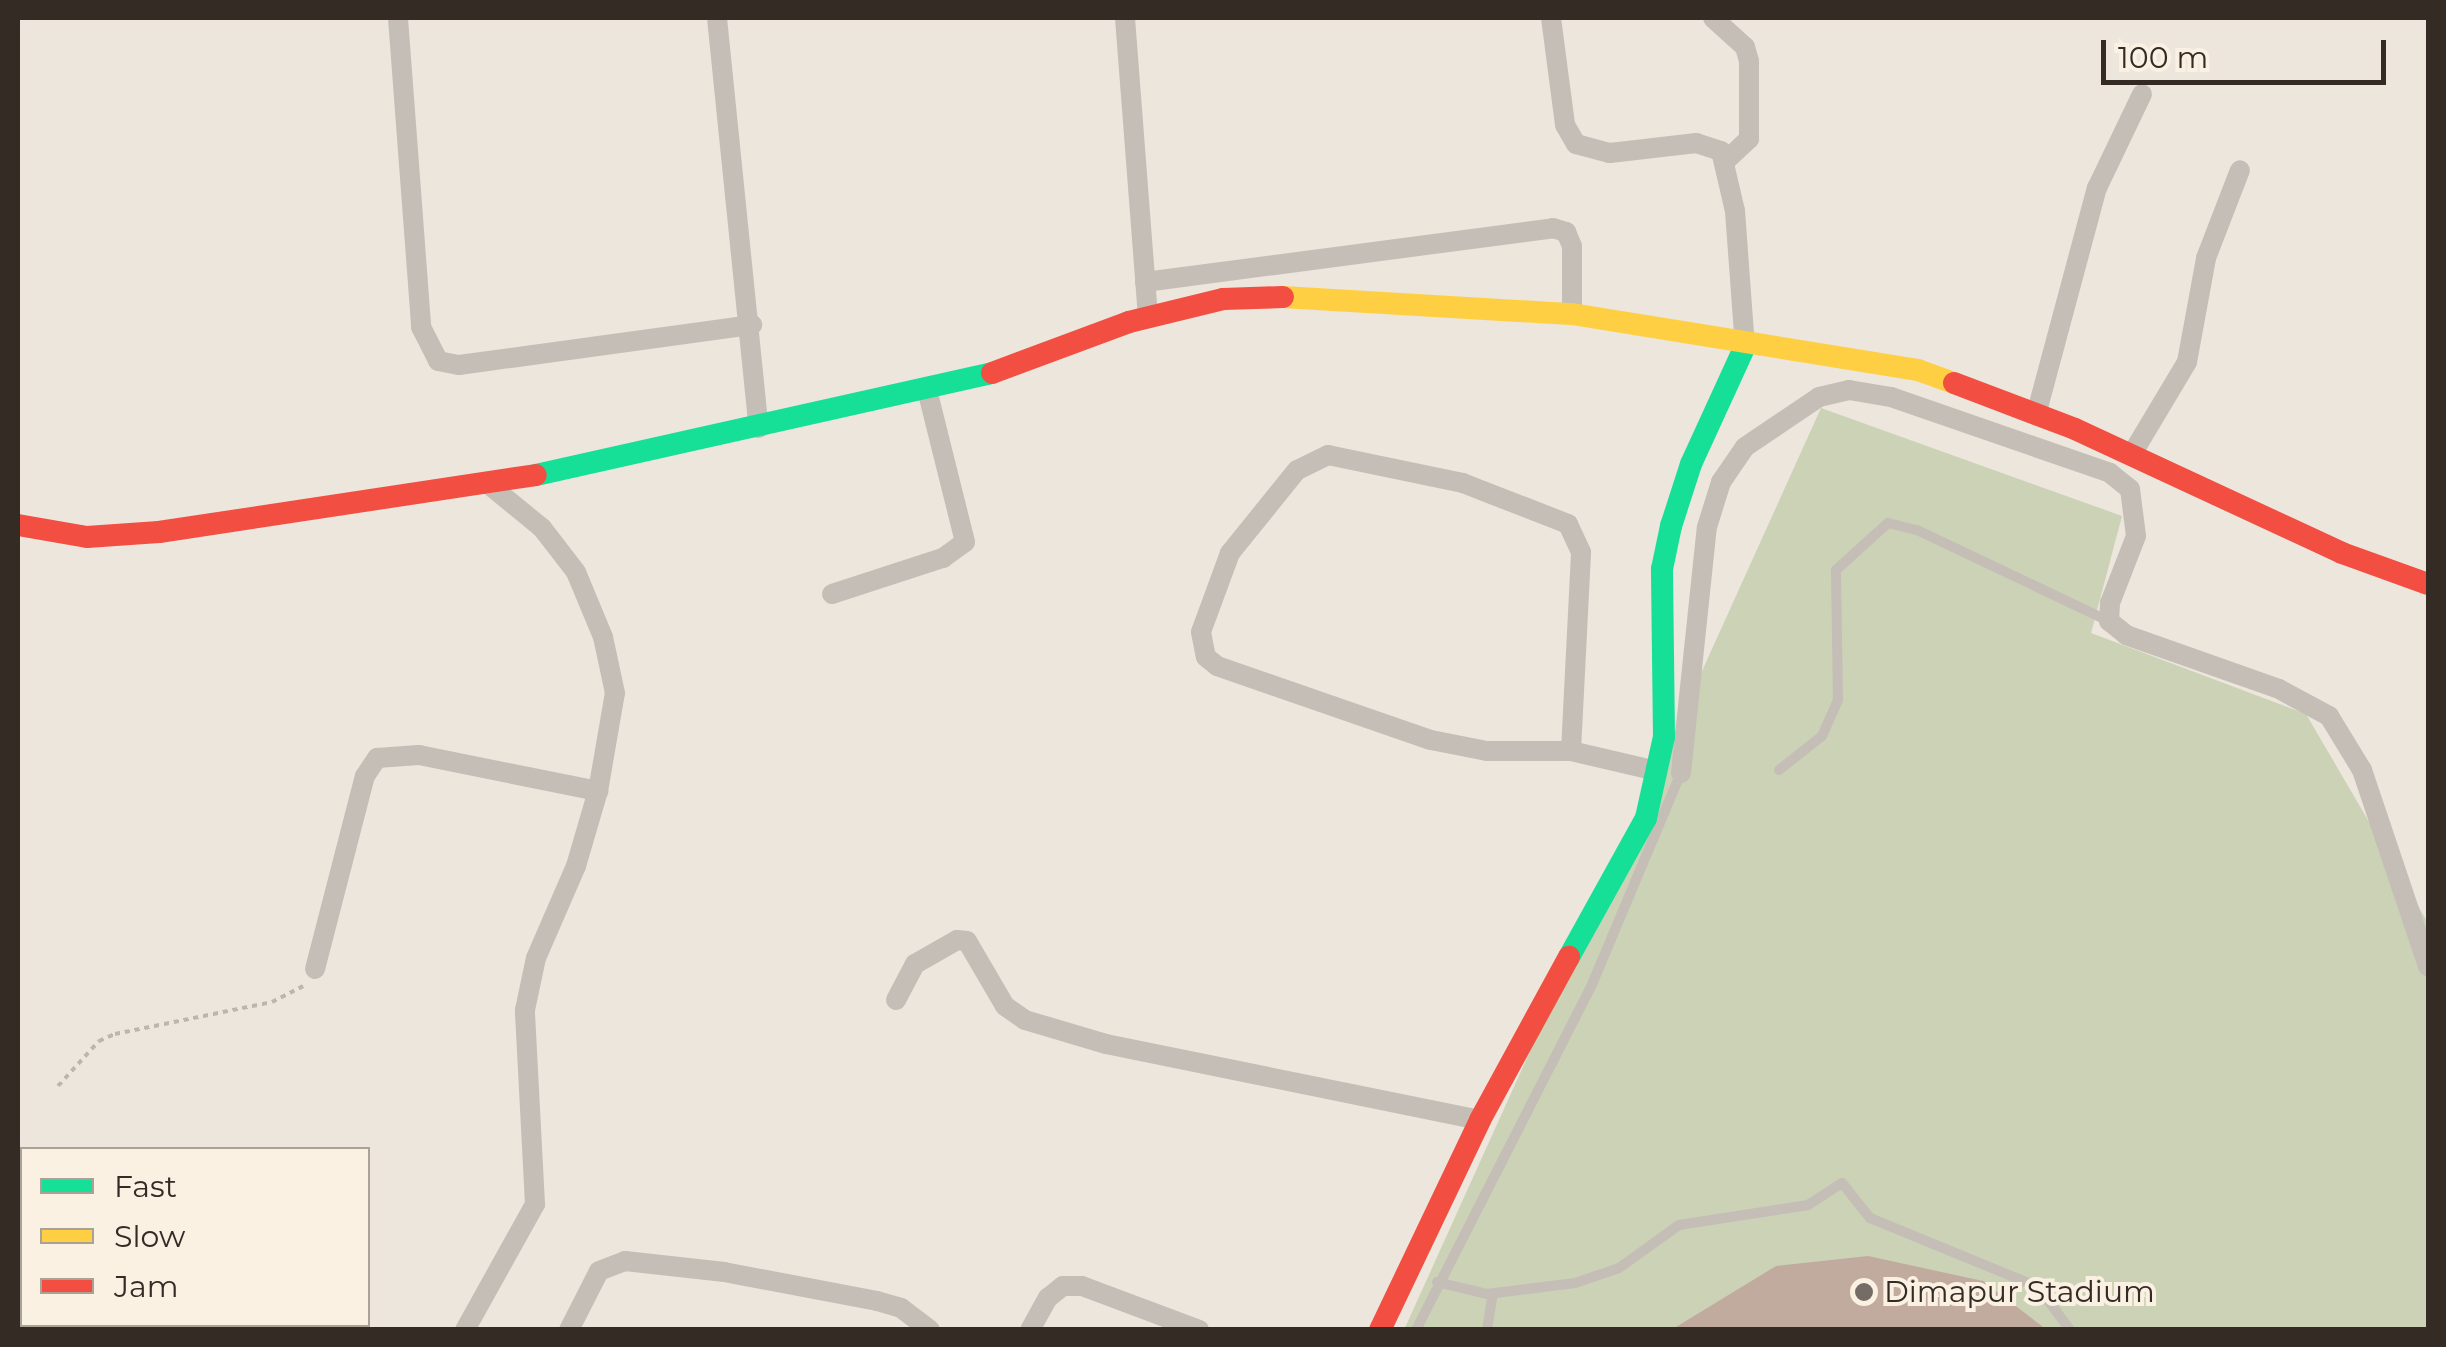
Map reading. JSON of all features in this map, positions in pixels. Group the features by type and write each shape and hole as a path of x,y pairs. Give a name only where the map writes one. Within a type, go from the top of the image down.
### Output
{"street":[{"path":"398,18 421,327 425,346 438,361 459,365 752,324"},
{"path":"717,18 752,324 759,428"},
{"path":"1125,18 1148,317"},
{"path":"1380,1330 1480,1120 1646,818 1664,737 1668,540 1691,464 1744,346 1721,152 1696,143 1610,153 1576,144 1563,114 1551,18"},
{"path":"1712,18 1746,47 1750,61 1749,139 1725,161"},
{"path":"2036,415 2097,188 2142,94"},
{"path":"2132,454 2187,362 2206,258 2240,170"},
{"path":"1145,282 1553,228 1566,232 1572,246 1572,314"},
{"path":"18,525 87,536 160,532 487,482 927,390 1148,317 1223,299 1331,295 1572,314 1744,346 1918,370 2132,454 2342,553 2428,584"},
{"path":"832,594 943,558 965,542 927,390"},
{"path":"1681,773 1707,527 1721,482 1745,448 1819,397 1849,390 1891,398 2110,473 2130,490 2137,511 2110,621 2126,635 2279,689 2328,716 2362,770 2428,966"},
{"path":"1570,751 1581,552 1568,524 1463,483 1328,455 1296,470 1230,553 1202,632 1206,656 1217,666 1432,740 1486,751 1570,751 1656,772"},
{"path":"465,1330 535,1204 525,1010 536,958 576,866 598,791 615,693 603,636 576,572 542,528 487,482"},
{"path":"316,969 366,776 377,758 419,755 598,791"},
{"path":"896,1000 914,964 957,940 967,941 1004,1006 1025,1020 1106,1044 1480,1120"},
{"path":"569,1330 599,1271 625,1262 724,1272 877,1302 901,1308 930,1330"},
{"path":"1030,1330 1048,1298 1064,1286 1082,1286 1199,1330"}],"lane":[{"path":"1780,770 1822,736 1838,700 1836,570 1888,523 1917,530 2110,621"},
{"path":"1416,1330 1437,1282 1593,982 1681,773"},
{"path":"1437,1282 1493,1293 1599,1277 1678,1226 1808,1205 1842,1183 1870,1218 2038,1287 2070,1330"},
{"path":"1487,1330 1493,1293"}],"path":[{"path":"58,1086 98,1040 272,1002 294,994 316,969"}],"green space":[{"path":"1821,408 2122,516 2091,633 2306,714 2428,923 2428,1329 1404,1330"}],"building":[{"name":"Dimapur Stadium","path":"1868,1256 1983,1281 2047,1330 1671,1330 1776,1266"}],"traffic: fast":[{"path":"1569,957 1646,818 1664,737 1662,569 1671,526 1691,464 1745,346"},
{"path":"536,475 992,373"}],"traffic: slow":[{"path":"1283,297 1572,314 1918,370 1954,383"}],"traffic: jam":[{"path":"992,373 1129,322 1223,299 1283,297"},
{"path":"1954,383 2075,429 2342,553 2428,584"},
{"path":"18,525 87,537 159,532 536,475"},
{"path":"1380,1330 1480,1120 1569,957"}],"place":[{"name":"Dimapur Stadium","path":"1864,1292"}]}
